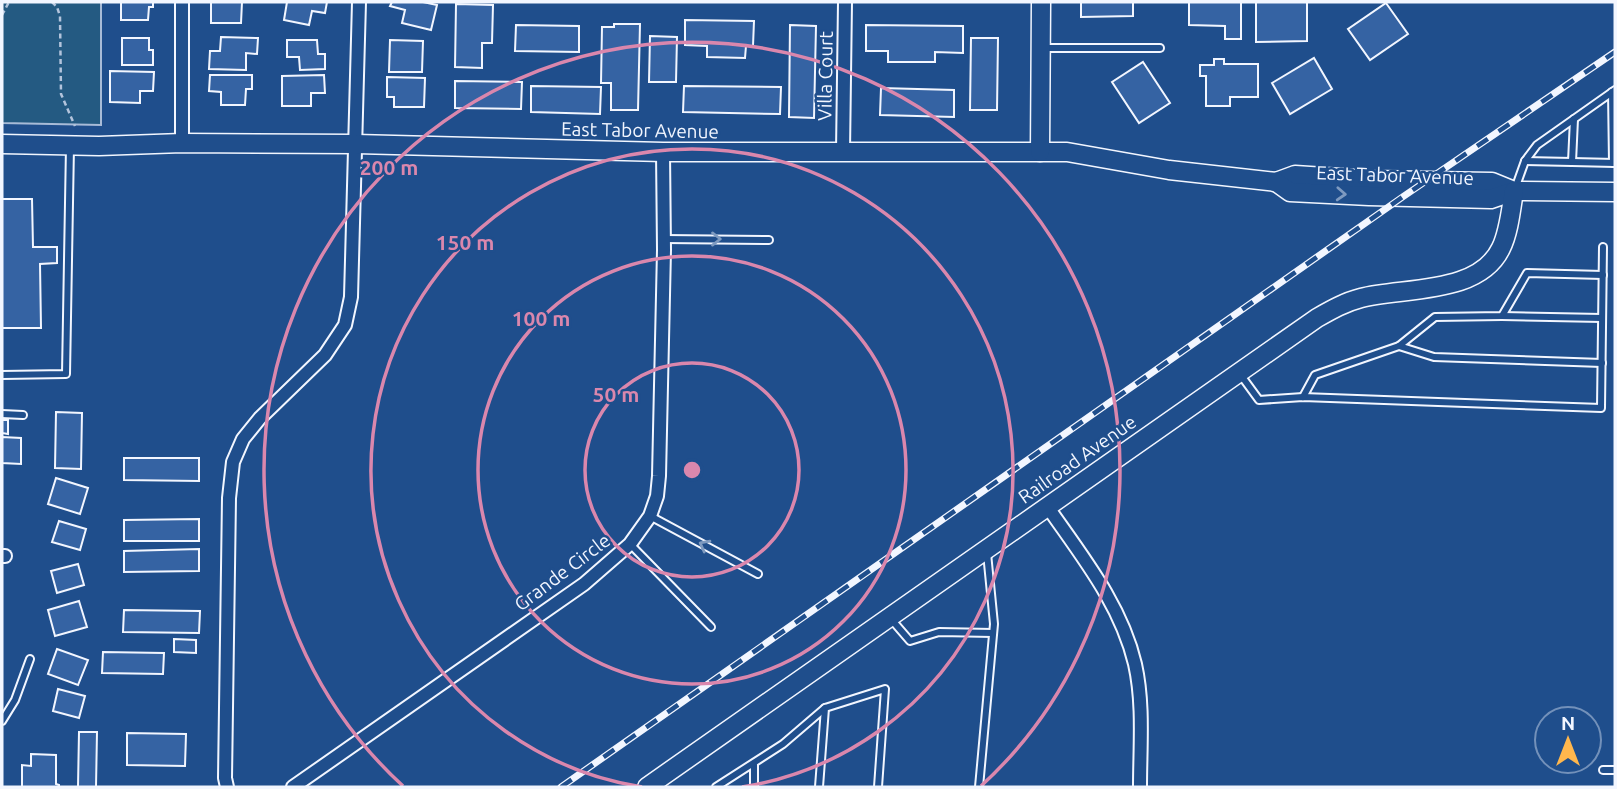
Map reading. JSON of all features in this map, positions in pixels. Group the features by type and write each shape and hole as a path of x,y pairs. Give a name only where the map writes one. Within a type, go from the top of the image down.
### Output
{"main road":[{"path":"1041,2 1041,152"},
{"name":"East Tabor Avenue","path":"2,144 356,144 663,152 1067,152 1170,170 1276,182 1295,176 1493,182 1514,191 1615,192"},
{"name":"Railroad Avenue","path":"646,787 1317,318 1341,304 1361,298 1453,284 1479,274 1492,263 1502,247 1514,191"}],"street":[{"path":"182,2 182,143"},
{"path":"227,787 229,498 233,462 243,439 260,418 325,355 345,325 351,297 359,2"},
{"name":"Villa Court","path":"843,151 845,2"},
{"name":"Grande Circle","path":"293,787 584,584 630,544 650,516 657,496 659,476 663,152"},
{"path":"1047,506 1101,582 1135,663 1140,696 1140,787"}],"lane":[{"path":"1041,48 1160,48"},
{"path":"1514,191 1525,161 1537,145 1614,91"},
{"path":"1525,161 1614,163 1614,91"},
{"path":"1572,162 1574,119"},
{"path":"2,375 66,374 70,146"},
{"path":"664,239 769,240"},
{"path":"1239,372 1259,400 1303,397 1601,408 1604,247"},
{"path":"1502,316 1527,273 1603,275"},
{"path":"1303,397 1315,375 1399,346 1435,317 1602,318"},
{"path":"1399,346 1434,357 1602,363"},
{"path":"2,414 23,415"},
{"path":"650,516 758,574"},
{"path":"630,544 711,628"},
{"path":"979,787 993,633 987,548"},
{"path":"890,617 910,642 939,632 993,633"},
{"path":"2,721 15,700 30,659"},
{"path":"716,787 754,765 825,708 885,689 877,787"},
{"path":"819,787 825,708"},
{"path":"754,765 754,787"},
{"path":"1603,770 1615,770"}],"path":[{"path":"2,15 9,2"},
{"path":"52,2 60,16 61,94 75,126"}],"shaded area":[{"path":"2,2 101,2 101,125 2,123"}],"building":[{"path":"121,2 153,2 153,7 149,7 148,20 121,20"},
{"path":"211,2 242,2 241,23 211,23"},
{"path":"287,2 327,2 325,13 312,11 309,25 284,20"},
{"path":"392,2 437,5 431,30 402,23 405,10 390,6"},
{"path":"1081,2 1133,2 1133,16 1081,17"},
{"path":"1189,2 1241,2 1241,39 1225,39 1225,26 1189,25"},
{"path":"1256,2 1307,2 1307,41 1256,42"},
{"path":"1386,3 1408,34 1370,60 1348,29"},
{"path":"456,4 493,5 492,43 482,43 482,68 455,67"},
{"path":"685,20 754,21 753,46 746,46 745,58 707,57 707,46 685,45"},
{"path":"614,24 640,24 638,110 611,110 611,83 601,83 602,27 614,27"},
{"path":"516,25 579,26 579,52 515,51"},
{"path":"790,25 816,26 814,118 789,117"},
{"path":"866,25 963,26 963,53 935,52 935,62 888,62 888,51 866,51"},
{"path":"650,36 677,37 676,82 649,82"},
{"path":"221,37 258,38 257,54 246,53 246,70 209,69 210,51 220,51"},
{"path":"122,38 149,38 149,50 153,50 153,65 122,65"},
{"path":"971,38 998,38 997,110 970,110"},
{"path":"287,40 317,40 318,54 325,54 325,69 300,70 299,57 287,57"},
{"path":"390,40 423,41 422,72 389,72"},
{"path":"1314,58 1332,89 1290,114 1272,83"},
{"path":"1214,59 1224,59 1224,64 1258,64 1258,97 1230,97 1230,106 1206,106 1206,76 1200,76 1200,65 1214,65"},
{"path":"1143,62 1170,103 1139,123 1112,82"},
{"path":"110,71 154,72 153,91 140,91 140,103 110,102"},
{"path":"210,75 252,75 252,89 246,89 245,105 221,105 221,92 209,91"},
{"path":"324,75 325,93 311,93 311,106 282,106 282,76"},
{"path":"387,77 425,78 424,107 394,107 394,97 387,97"},
{"path":"455,81 522,82 521,109 455,108"},
{"path":"531,86 601,87 600,114 531,112"},
{"path":"684,86 781,87 780,114 683,112"},
{"path":"881,88 954,90 954,117 880,115"},
{"path":"2,199 32,199 33,247 57,247 57,263 40,264 41,328 2,328"},
{"path":"56,412 82,413 81,469 55,468"},
{"path":"2,420 8,420 8,434 2,433"},
{"path":"2,437 21,438 21,464 2,463"},
{"path":"124,458 199,458 199,481 124,480"},
{"path":"56,478 88,488 80,514 48,504"},
{"path":"199,519 199,541 124,541 124,520"},
{"path":"59,521 86,529 80,550 52,542"},
{"path":"199,549 199,571 124,572 124,551"},
{"path":"78,564 84,585 57,593 51,571"},
{"path":"79,601 87,627 55,636 48,610"},
{"path":"124,610 200,611 199,633 123,632"},
{"path":"174,639 196,640 196,653 174,652"},
{"path":"57,649 88,660 78,685 48,674"},
{"path":"103,652 164,653 163,674 102,673"},
{"path":"58,689 85,696 79,718 53,711"},
{"path":"79,732 97,732 96,787 78,787"},
{"path":"127,733 186,734 185,766 127,765"},
{"path":"31,754 56,755 56,784 59,787 22,787 22,765 31,766"}],"railway":[{"path":"561,787 1404,196 1615,52"}]}
